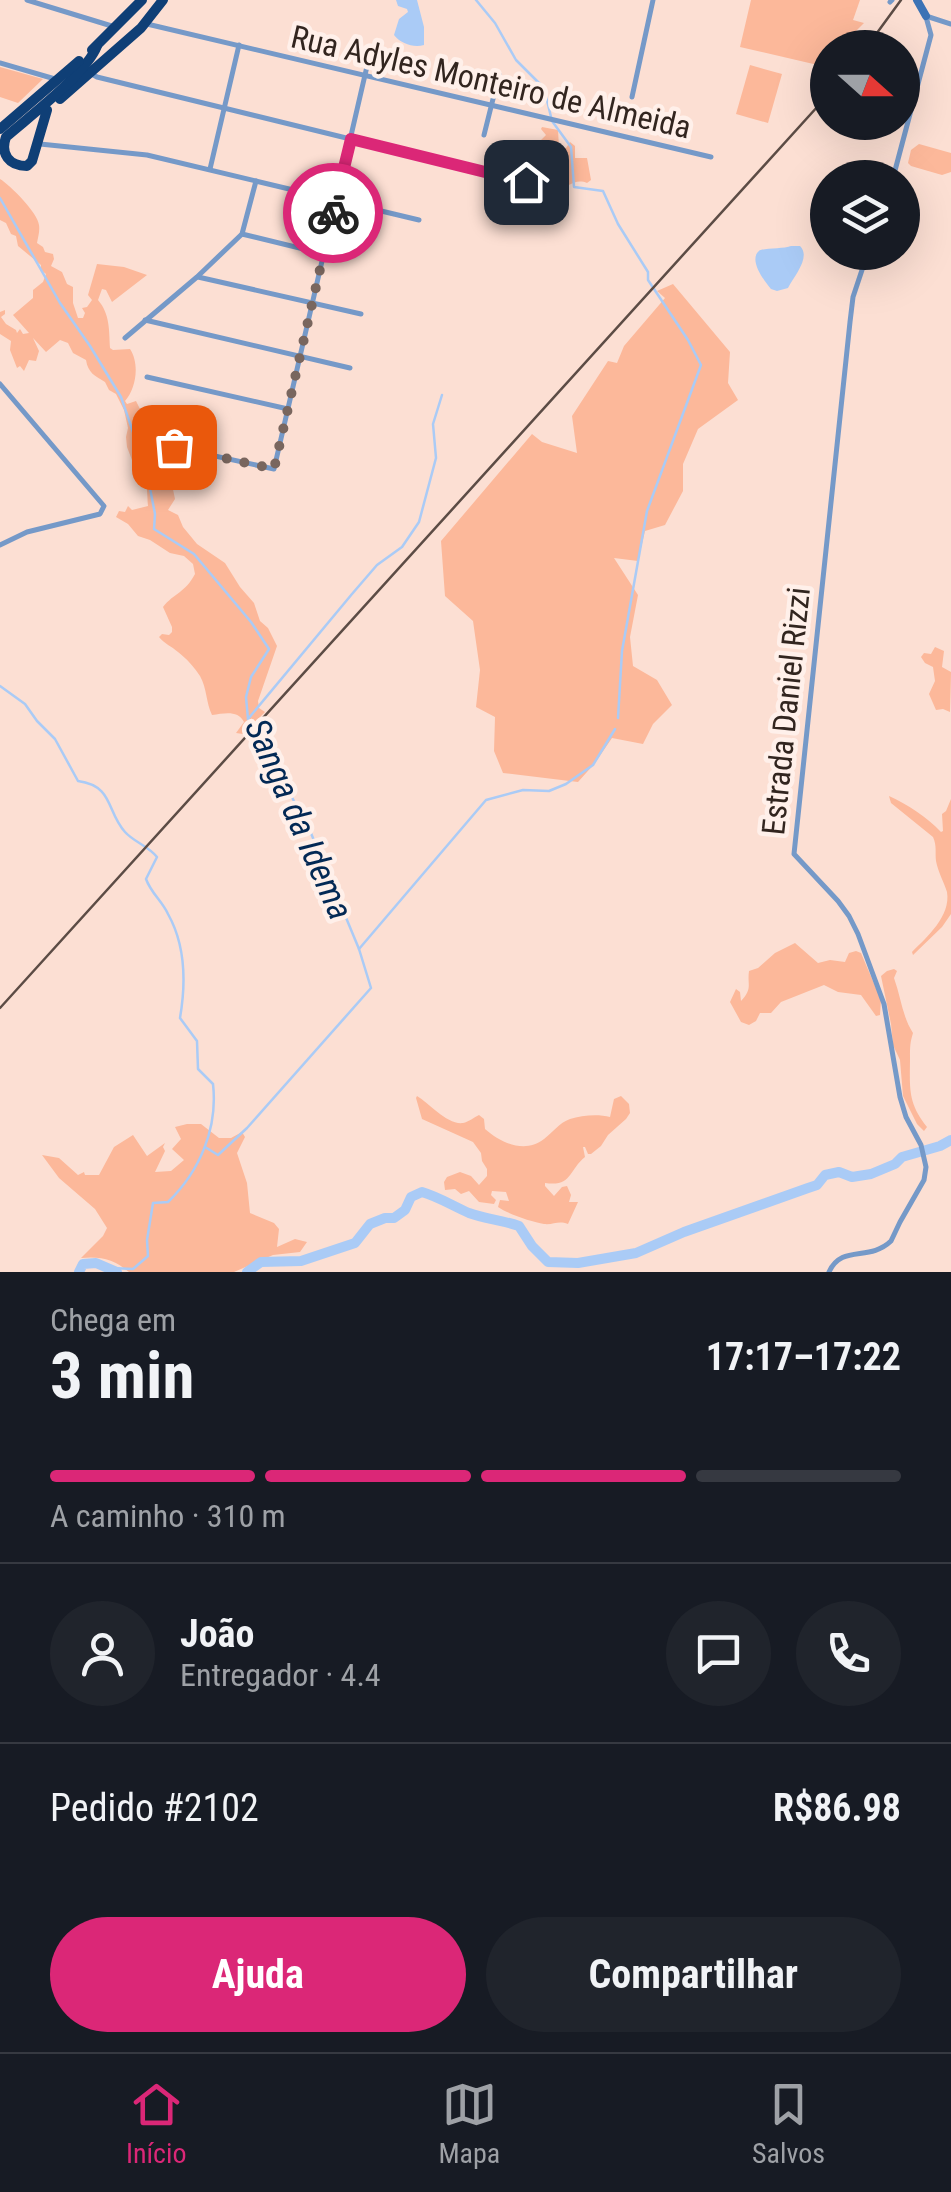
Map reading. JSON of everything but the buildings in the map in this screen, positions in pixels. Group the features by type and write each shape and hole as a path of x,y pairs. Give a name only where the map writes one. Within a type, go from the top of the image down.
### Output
{"highway":[{"path":"0,129 97,46 142,0"},
{"path":"2,149 144,24 163,0"},
{"path":"48,110 32,161 18,166 8,161 2,149 6,137 69,82 97,46"}],"street":[{"path":"27,0 116,27"},
{"path":"632,97 653,0"},
{"path":"898,160 931,35 916,0"},
{"path":"926,16 951,24"},
{"name":"Rua Adyles Monteiro de Almeida","path":"144,24 711,157"},
{"path":"210,170 239,45"},
{"path":"174,447 274,469 372,49"},
{"path":"0,63 57,80"},
{"path":"90,73 526,182"},
{"path":"484,135 499,75"},
{"path":"38,144 146,155 419,220"},
{"path":"125,338 242,234 256,181"},
{"path":"242,234 324,254"},
{"name":"Estrada Daniel Rizzi","path":"829,1272 840,1257 874,1253 891,1241 924,1180 926,1167 900,1098 884,1004 858,934 838,901 794,854 850,322 862,270"},
{"path":"197,277 361,314"},
{"path":"144,320 350,368"},
{"path":"147,377 288,409"},
{"path":"0,384 104,506 93,518 44,527 0,544"}],"shaded area":[{"path":"751,0 860,0 853,20 864,23 857,30 810,30 810,63 740,47"},
{"path":"750,65 782,74 768,123 736,114"},
{"path":"0,67 43,79 18,103 0,97"},
{"path":"542,127 558,130 559,147 566,148 570,142 575,146 575,158 587,158 591,180 567,186 568,194 535,208 530,205 539,194 536,191 519,192 522,186 537,183 544,163 536,156 535,146 546,135"},
{"path":"919,144 951,153 951,172 942,175 920,169 920,160 909,160 911,150"},
{"path":"0,179 34,214 39,230 37,243 53,254 51,266 62,272 67,284 73,287 78,318 83,318 82,308 92,300 88,295 97,264 147,275 112,302 102,289 98,300 107,317 110,348 130,349 133,355 135,376 125,401 136,401 142,413 137,439 147,451 154,479 164,483 171,480 175,499 168,510 178,515 197,544 225,563 254,603 260,621 277,646 258,701 265,712 243,734 236,733 244,722 238,716 212,715 198,673 159,637 172,632 163,607 195,574 193,564 184,556 138,536 116,517 128,506 132,510 148,506 144,474 127,447 128,428 116,394 90,371 86,360 73,353 68,343 60,340 46,352 33,338 39,351 36,361 29,360 24,371 20,366 17,368 11,341 0,334 0,312 5,310 1,317 6,324 17,333 20,329 23,334 29,333 13,315 33,298 33,290 46,274 18,246 16,236 0,220"},
{"path":"673,284 730,352 728,383 738,400 698,429 683,464 683,491 665,525 645,531 638,561 614,558 638,595 630,637 633,666 657,680 672,705 653,724 643,744 612,738 578,782 503,773 494,751 495,717 476,707 480,670 473,621 445,596 441,541 532,434 542,442 577,453 572,416 608,361 617,363 624,346 665,298 657,291"},
{"path":"935,647 944,651 942,667 951,672 950,712 936,710 929,694 935,681 933,667 921,657 931,654"},
{"path":"889,796 916,811 941,832 942,814 951,799 951,914 913,955 942,918 947,892 937,865 933,837 891,803"},
{"path":"795,943 818,963 845,962 849,953 861,953 881,1000 880,1015 876,1016 861,995 838,992 824,985 781,1002 771,1013 760,1013 749,1025 741,1022 730,1002 736,989 741,1001 748,989 749,971"},
{"path":"894,969 913,1033 911,1094 927,1127 924,1131 903,1096 900,1060 893,1045 881,976"},
{"path":"417,1096 457,1123 479,1115 491,1134 521,1146 537,1143 570,1119 610,1117 614,1099 621,1096 629,1104 630,1113 591,1154 583,1147 585,1157 565,1180 545,1183 554,1196 567,1186 569,1202 578,1202 568,1224 544,1224 498,1207 500,1200 509,1201 506,1192 492,1191 494,1204 479,1202 469,1191 461,1194 455,1189 445,1190 447,1177 460,1172 479,1185 487,1176 487,1169 473,1142 422,1119"},
{"path":"201,1124 219,1138 231,1138 242,1132 245,1137 237,1153 247,1183 250,1213 279,1229 277,1247 295,1239 307,1242 300,1252 273,1255 234,1272 129,1272 106,1259 81,1258 107,1228 95,1209 59,1178 42,1155 59,1158 78,1175 99,1175 114,1147 133,1135 147,1156 165,1143 155,1172 171,1171 184,1160 172,1149 181,1139 175,1127"}],"water":[{"path":"396,0 417,0 424,45 408,44 394,35 399,19 408,12"},
{"path":"791,246 803,250 801,266 788,288 771,289 759,271 756,255 761,250"}],"waterway":[{"path":"476,0 495,23 516,60 544,88 552,121 571,147 574,187 603,191 648,272 648,280 701,365 647,511 622,651 618,718"},
{"name":"Sanga da Idema","path":"0,198 60,303 121,397 147,473 154,529 194,554 269,649 251,677 246,697 248,719 308,826 371,988 247,1128 218,1155 205,1147"},
{"path":"248,719 377,565 402,547 419,522 436,458 433,424 442,395"},
{"path":"0,686 25,704 55,739 78,781 98,788 125,832 157,857 146,879 166,909 178,939 184,978 180,1018 197,1041 198,1069 213,1084 213,1117 204,1148 189,1177 168,1202 153,1203 148,1256 133,1269 112,1268"},
{"path":"359,949 486,800 523,790 549,791 566,784 593,765 615,729"},
{"path":"247,1272 261,1262 301,1261 355,1243 370,1224 394,1218 405,1210 411,1197 422,1192 469,1213 519,1226 548,1262 578,1263 636,1253 817,1185 825,1175 871,1174 902,1157 951,1140"},
{"path":"79,1272 83,1264 96,1263 117,1272"}],"railway":[{"path":"879,30 901,0"},
{"path":"0,1008 810,115"}],"way so far":[{"path":"174,447 274,469 333,213"}],"route":[{"path":"333,213 351,139 526,182"}]}
